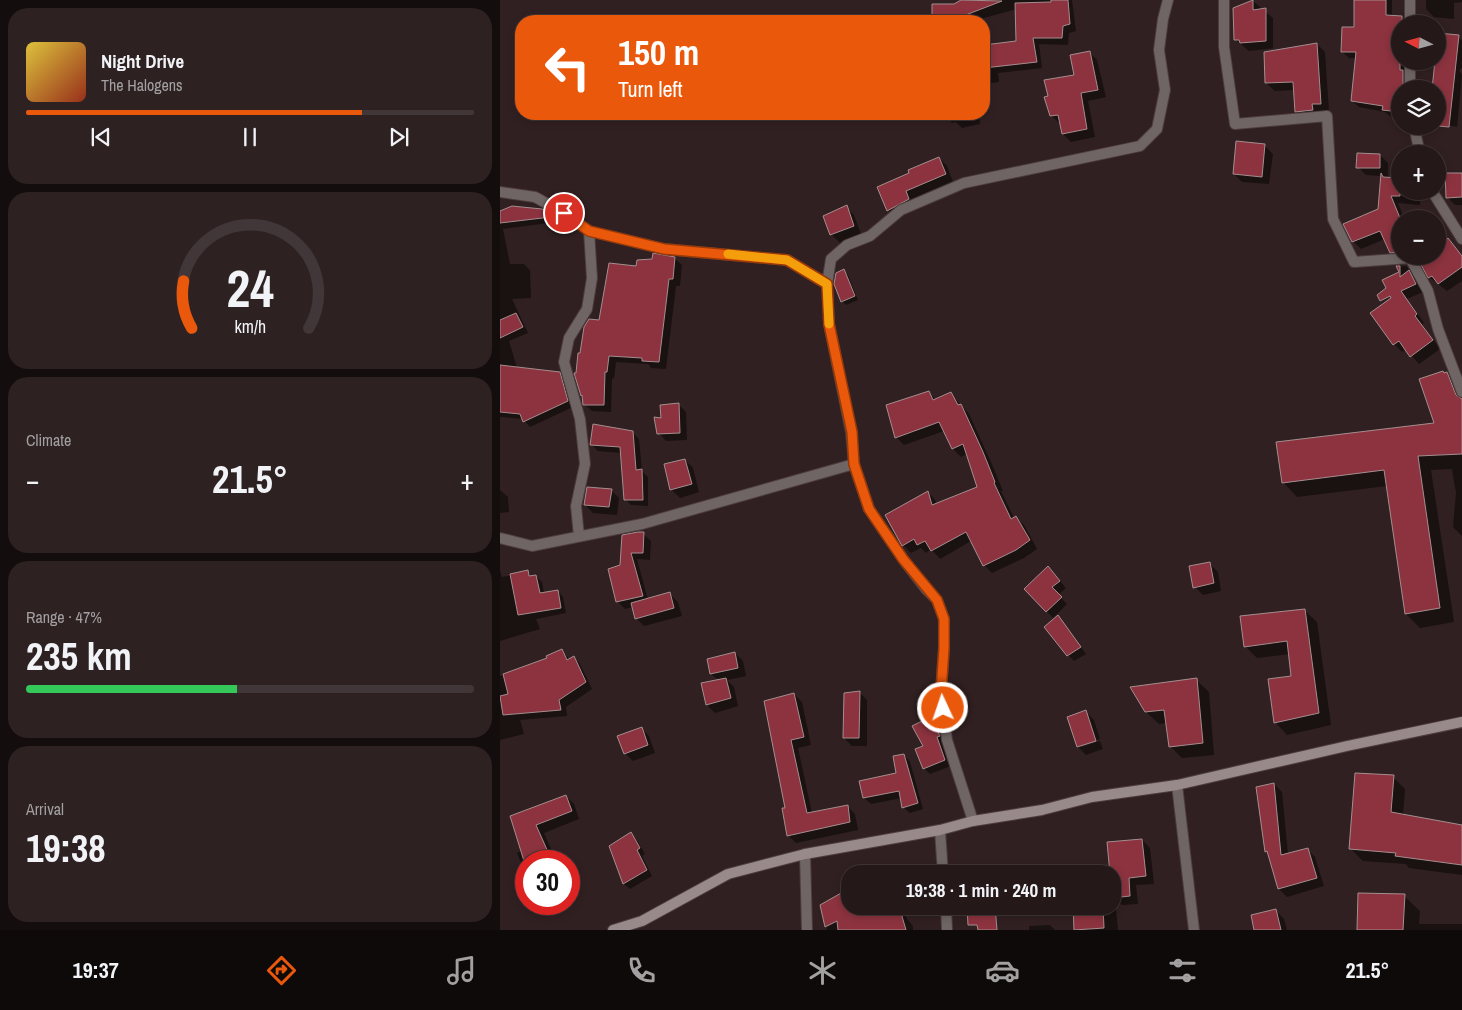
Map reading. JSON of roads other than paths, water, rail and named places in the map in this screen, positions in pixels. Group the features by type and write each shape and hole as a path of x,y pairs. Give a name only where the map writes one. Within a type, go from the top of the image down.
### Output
{"main road":[{"path":"613,930 643,925 728,874 805,854 940,830 973,821 1042,810 1092,797 1177,785 1462,722"}],"street":[{"path":"973,821 947,740 941,692 944,619 937,600 903,559 869,509 854,464 852,432 829,324 827,284 831,259 847,245 870,236 901,210 964,183 1140,146 1158,129 1165,90 1160,50 1163,19 1168,0"},
{"path":"1224,0 1224,47 1236,124 1327,116 1334,219 1350,254 1354,262 1410,258 1428,291 1438,329 1462,392"},
{"path":"1410,0 1410,15"},
{"path":"500,192 535,197 564,213 589,231 664,249 787,260 827,284"},
{"path":"1438,200 1462,239"},
{"path":"580,536 576,506 585,464 580,419 564,362 570,338 587,309 592,278 589,231"},
{"path":"500,538 532,546 642,524 854,464"},
{"path":"1177,785 1194,930"},
{"path":"940,830 942,865"},
{"path":"805,854 807,930"},
{"path":"946,915 947,930"}]}
